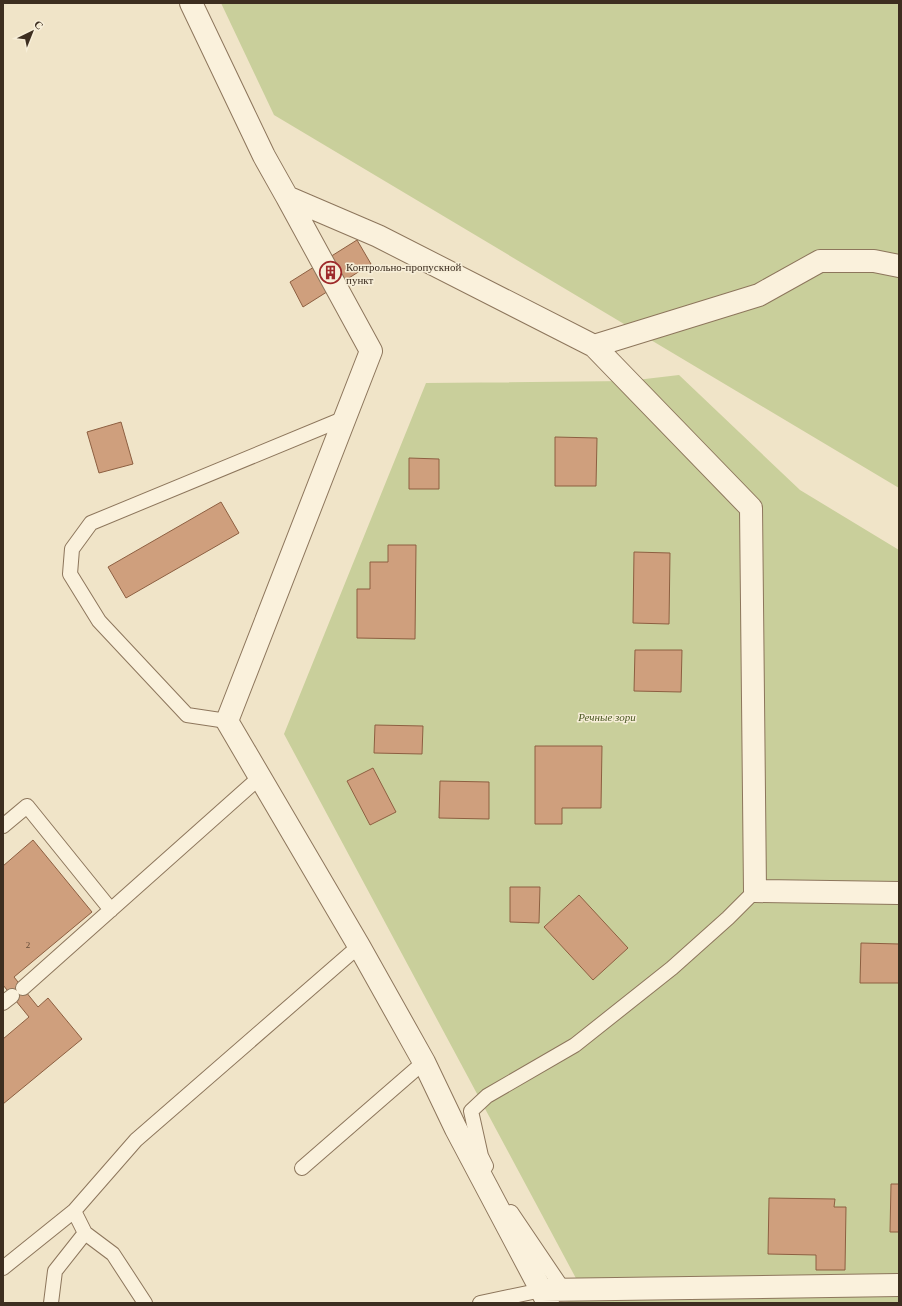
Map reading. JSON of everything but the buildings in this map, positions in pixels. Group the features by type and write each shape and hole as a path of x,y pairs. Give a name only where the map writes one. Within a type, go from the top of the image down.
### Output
{"street":[{"path":"191,3 264,156 371,351 228,721 359,946 424,1062 456,1128 545,1297 899,1286"},
{"path":"287,197 378,236 594,346 751,508 755,891 899,893"},
{"path":"594,346 758,296 820,261 874,261 899,266"}],"lane":[{"path":"228,721 187,715 99,622 70,574 72,549 91,523 345,418"},
{"path":"12,996 260,777"},
{"path":"3,826 27,806 111,910"},
{"path":"480,1303 545,1297 561,1286 512,1216 480,1156 471,1111 487,1096 576,1045 672,968 728,918 755,891"},
{"path":"3,1268 74,1211 136,1140 359,946"},
{"path":"302,1168 424,1062"},
{"path":"74,1211 85,1233 113,1254 145,1303"},
{"path":"51,1303 56,1271 85,1233"}],"green space":[{"path":"221,3 899,3 899,488 274,115"},
{"name":"Речные зори","path":"679,375 800,490 899,550 899,1303 561,1303 586,1297 284,734 426,383 628,381"}],"place":[{"name":"Контрольно-пропускной пункт","path":"330,273"}]}
